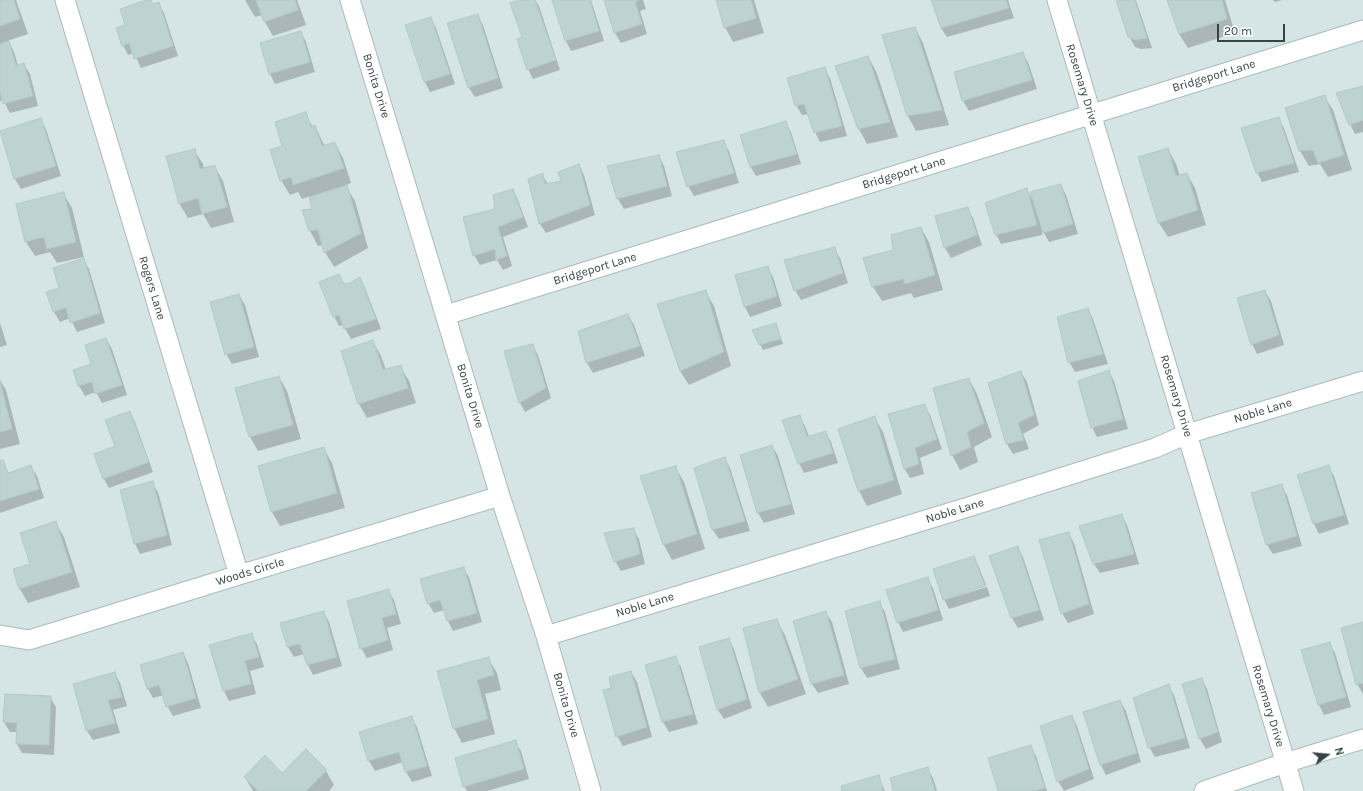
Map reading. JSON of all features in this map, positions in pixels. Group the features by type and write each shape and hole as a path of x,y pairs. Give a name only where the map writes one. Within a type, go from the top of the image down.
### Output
{"street":[{"name":"Rogers Lane","path":"65,0 239,575"},
{"name":"Bonita Drive","path":"350,0 500,496 546,636 590,791"},
{"name":"Rosemary Drive","path":"1057,0 1294,791"},
{"name":"Bridgeport Lane","path":"446,315 1363,30"},
{"name":"Noble Lane","path":"546,636 971,506 1155,448 1187,434 1363,381"},
{"name":"Woods Circle","path":"0,635 29,640 500,496"},
{"path":"1204,791 1285,763 1363,739"}],"shaded area":[{"path":"0,0 1363,0 1363,791 0,791"}],"building":[{"path":"0,0 14,0 20,19 0,26"},
{"path":"146,0 151,0 153,4 159,2 173,46 134,59 129,43 122,46 116,28 125,25 120,9"},
{"path":"256,0 295,0 298,10 264,22"},
{"path":"518,0 535,0 556,60 527,70 517,39 522,37 510,3"},
{"path":"552,0 590,0 599,31 565,41"},
{"path":"604,0 639,0 635,2 642,24 614,33"},
{"path":"716,0 751,0 756,18 724,28"},
{"path":"931,0 1006,0 1009,8 941,28"},
{"path":"1116,0 1135,0 1147,38 1135,40 1128,37"},
{"path":"1167,0 1222,0 1227,19 1179,34"},
{"path":"478,14 498,78 468,88 447,23"},
{"path":"431,17 450,74 424,82 405,25"},
{"path":"915,27 942,110 907,116 882,35"},
{"path":"301,31 310,62 269,74 260,43"},
{"path":"9,41 16,66 24,63 33,96 3,104 0,92 0,44"},
{"path":"1023,52 1032,80 962,101 954,72"},
{"path":"868,56 890,122 858,129 835,66"},
{"path":"825,67 842,126 814,133 804,104 795,106 787,78"},
{"path":"1363,86 1363,120 1349,125 1336,93"},
{"path":"1325,95 1344,155 1318,163 1313,150 1299,151 1285,108"},
{"path":"306,112 311,127 315,125 322,146 335,142 344,168 293,185 291,177 280,181 270,150 282,146 275,122"},
{"path":"1279,117 1294,163 1256,173 1241,128"},
{"path":"41,118 56,166 14,179 0,131"},
{"path":"786,121 797,154 750,167 740,135"},
{"path":"724,140 734,173 687,187 676,152"},
{"path":"1168,148 1176,176 1187,173 1198,210 1158,223 1138,157"},
{"path":"195,149 200,169 215,165 227,207 202,214 198,198 179,204 166,156"},
{"path":"659,155 667,186 617,199 607,166"},
{"path":"579,164 590,205 539,224 528,179 543,173 545,184 561,181 558,172"},
{"path":"1061,184 1073,224 1043,233 1030,192"},
{"path":"347,185 361,233 324,253 318,230 309,231 302,210 312,209 309,197"},
{"path":"1027,188 1037,225 995,235 985,203"},
{"path":"513,189 523,217 498,227 507,256 496,260 495,249 473,256 463,217 495,209 493,195"},
{"path":"64,192 76,242 47,249 44,237 25,242 16,204"},
{"path":"968,207 977,235 944,248 935,216"},
{"path":"921,227 935,275 905,284 903,279 872,287 863,258 893,250 891,235"},
{"path":"835,247 843,273 794,291 784,260"},
{"path":"84,258 100,313 70,323 66,308 53,312 46,292 59,288 53,268"},
{"path":"768,266 777,296 744,307 735,275"},
{"path":"339,274 344,284 350,283 360,277 376,319 344,329 339,315 333,317 319,282"},
{"path":"706,290 724,352 680,371 657,304"},
{"path":"1265,290 1279,335 1251,345 1237,298"},
{"path":"239,294 254,347 225,355 210,302"},
{"path":"1088,308 1103,354 1068,363 1057,317"},
{"path":"628,314 640,346 586,363 578,331"},
{"path":"776,323 781,339 759,345 752,330"},
{"path":"106,338 122,385 95,394 92,382 78,386 73,370 91,364 85,345"},
{"path":"373,340 383,370 401,365 408,388 358,404 341,351"},
{"path":"533,344 546,388 519,403 504,351"},
{"path":"1109,370 1123,419 1091,428 1078,381"},
{"path":"1021,371 1034,415 1018,423 1024,440 1006,444 988,383"},
{"path":"279,376 293,425 249,437 235,388"},
{"path":"969,378 984,423 967,432 971,447 951,456 933,388"},
{"path":"0,382 12,429 0,432"},
{"path":"925,404 937,439 915,448 919,464 904,469 888,414"},
{"path":"130,411 149,462 103,479 94,454 115,446 105,420"},
{"path":"800,415 807,437 826,431 833,453 798,464 782,420"},
{"path":"875,416 894,480 858,491 838,429"},
{"path":"772,445 791,504 757,513 740,455"},
{"path":"324,447 337,493 271,512 258,466"},
{"path":"725,457 745,521 712,530 694,468"},
{"path":"0,460 3,460 8,473 31,465 39,489 0,501"},
{"path":"1329,465 1344,515 1313,524 1297,475"},
{"path":"676,466 697,534 663,545 640,476"},
{"path":"153,481 167,535 134,544 120,490"},
{"path":"1282,484 1297,536 1266,545 1251,493"},
{"path":"1122,514 1134,554 1093,564 1079,526"},
{"path":"56,521 72,572 19,589 13,569 30,564 20,533"},
{"path":"634,528 640,554 614,562 604,533"},
{"path":"1069,532 1089,604 1061,614 1039,540"},
{"path":"1018,546 1039,610 1011,618 989,556"},
{"path":"974,556 985,586 943,600 933,569"},
{"path":"464,567 477,613 447,621 440,600 427,604 420,579"},
{"path":"928,577 938,610 897,623 886,590"},
{"path":"389,589 396,614 382,618 388,640 360,649 347,601"},
{"path":"880,601 895,659 860,668 845,611"},
{"path":"324,611 337,657 307,665 300,644 287,647 280,623"},
{"path":"826,611 844,675 811,684 793,621"},
{"path":"777,619 798,679 759,693 743,628"},
{"path":"1363,622 1363,683 1356,685 1341,628"},
{"path":"252,633 259,657 245,661 251,684 223,691 209,645"},
{"path":"729,638 747,699 717,710 699,647"},
{"path":"1330,642 1346,697 1318,705 1301,650"},
{"path":"183,652 196,698 166,707 159,685 147,689 140,665"},
{"path":"676,656 693,714 662,722 645,665"},
{"path":"489,657 494,675 477,680 488,719 453,729 437,671"},
{"path":"631,671 647,727 616,737 603,690 611,688 609,677"},
{"path":"115,672 122,697 108,700 115,723 86,731 73,684"},
{"path":"1202,678 1218,732 1199,739 1182,684"},
{"path":"1169,684 1185,738 1148,748 1133,698"},
{"path":"5,694 51,696 49,745 16,744 17,723 3,722"},
{"path":"1120,700 1137,753 1100,765 1083,712"},
{"path":"1072,715 1089,769 1057,782 1040,726"},
{"path":"412,716 427,766 405,772 399,752 368,761 359,732"},
{"path":"516,740 524,769 463,787 455,758"},
{"path":"1031,745 1045,788 1034,791 998,791 988,758"},
{"path":"306,749 327,770 306,791 258,791 244,777 265,755 282,773"},
{"path":"928,767 935,791 893,791 890,778"},
{"path":"879,775 883,791 842,791 841,786"}]}
